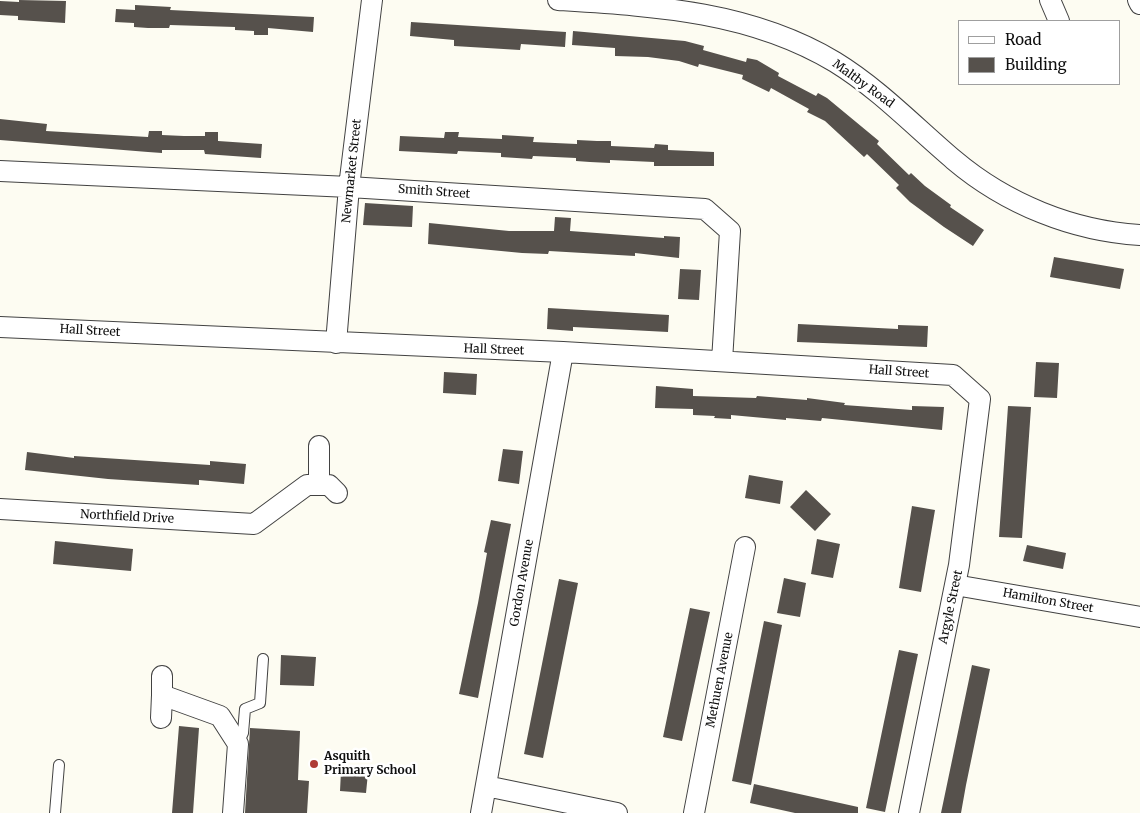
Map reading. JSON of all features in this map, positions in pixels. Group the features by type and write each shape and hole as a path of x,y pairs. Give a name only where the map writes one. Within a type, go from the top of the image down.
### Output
{"street":[{"name":"Newmarket Street","path":"336,343 350,187 372,0"},
{"name":"Maltby Road","path":"558,0 663,7 712,15 794,41 835,62 888,101 956,161 1005,197 1077,226 1140,235"},
{"path":"1050,0 1059,20"},
{"path":"1138,0 1140,4"},
{"name":"Smith Street","path":"0,171 350,187 705,210 730,231 722,361"},
{"name":"Hall Street","path":"0,327 563,352 953,375 980,399"},
{"name":"Gordon Avenue","path":"481,813 563,352"},
{"name":"Argyle Street","path":"909,813 955,585 980,399"},
{"name":"Northfield Drive","path":"0,509 254,524 307,485 328,489 320,446"},
{"name":"Methuen Avenue","path":"694,813 745,547"},
{"name":"Hamilton Street","path":"955,585 1140,617"},
{"path":"161,718 162,686 220,716 238,744 232,813"},
{"path":"486,786 617,813"}],"lane":[{"path":"238,744 243,733 245,709 260,703 262,659"},
{"path":"55,813 59,764"}],"building":[{"path":"19,0 66,1 65,23 18,20 18,16 0,15 0,1 19,2"},
{"path":"135,5 171,7 170,10 314,17 313,32 268,28 268,35 254,35 254,31 235,30 235,27 170,25 169,28 148,28 134,27 134,23 115,22 116,9 135,10"},
{"path":"411,22 566,32 565,47 521,44 520,50 454,46 454,40 410,36"},
{"path":"573,31 685,41 704,46 703,50 746,62 747,58 757,60 779,73 778,76 816,96 818,93 827,98 879,141 877,144 909,175 911,173 951,205 950,207 984,230 973,246 944,227 910,202 896,188 899,185 867,154 864,157 825,121 807,112 809,109 771,88 769,92 742,79 743,75 699,64 698,67 679,61 648,57 615,56 615,48 572,45"},
{"path":"0,119 47,124 46,131 148,137 149,131 162,131 162,135 184,136 205,136 205,132 218,132 218,141 262,144 261,158 205,154 204,150 162,150 162,153 0,140"},
{"path":"445,132 459,132 458,137 502,139 502,135 534,137 533,142 577,144 577,140 611,141 611,146 654,148 655,144 668,145 668,150 714,152 714,166 654,166 654,162 610,160 610,163 576,161 576,158 533,156 532,159 501,157 501,153 458,151 457,154 399,151 400,136 444,138"},
{"path":"365,203 413,206 412,227 363,225"},
{"path":"555,217 571,218 570,231 664,238 664,236 680,237 679,258 635,253 635,256 549,251 548,254 522,253 428,244 429,223 509,231 554,231"},
{"path":"1054,257 1124,269 1120,289 1050,277"},
{"path":"680,269 701,270 699,300 678,299"},
{"path":"548,308 669,315 668,332 573,327 573,331 547,329"},
{"path":"798,324 898,329 898,325 928,326 927,347 797,342"},
{"path":"1036,362 1059,363 1057,398 1034,397"},
{"path":"444,372 477,374 476,395 443,393"},
{"path":"656,386 693,389 693,396 756,398 757,396 807,400 807,398 845,403 844,405 912,410 912,406 944,407 942,430 822,418 821,421 786,418 786,420 731,415 731,419 693,415 693,409 655,408"},
{"path":"1008,406 1031,407 1022,538 999,537"},
{"path":"503,449 523,451 519,484 498,481"},
{"path":"27,452 74,458 74,456 210,465 210,461 246,464 244,484 199,480 199,485 108,479 25,470"},
{"path":"749,475 783,481 780,504 745,498"},
{"path":"806,490 831,514 815,531 790,507"},
{"path":"912,506 935,510 921,592 899,588"},
{"path":"491,520 511,524 478,698 459,694 478,603 487,553 484,552"},
{"path":"817,539 840,544 833,578 811,574"},
{"path":"55,541 133,549 131,571 53,564"},
{"path":"1027,545 1066,553 1063,569 1023,561"},
{"path":"784,578 806,583 800,617 777,613"},
{"path":"559,579 578,583 543,758 524,754"},
{"path":"690,608 710,612 682,741 663,737"},
{"path":"764,621 782,625 751,785 732,781"},
{"path":"899,650 918,654 885,812 866,808"},
{"path":"281,655 316,657 314,686 280,685"},
{"path":"972,665 990,669 961,813 941,813"},
{"path":"179,726 199,728 193,813 172,813"},
{"path":"250,728 300,731 298,780 309,781 307,813 245,813"},
{"path":"341,771 368,773 366,793 340,791"},
{"path":"754,784 858,807 858,813 795,813 750,803"}],"place":[{"name":"Asquith Primary School","path":"314,764"}]}
